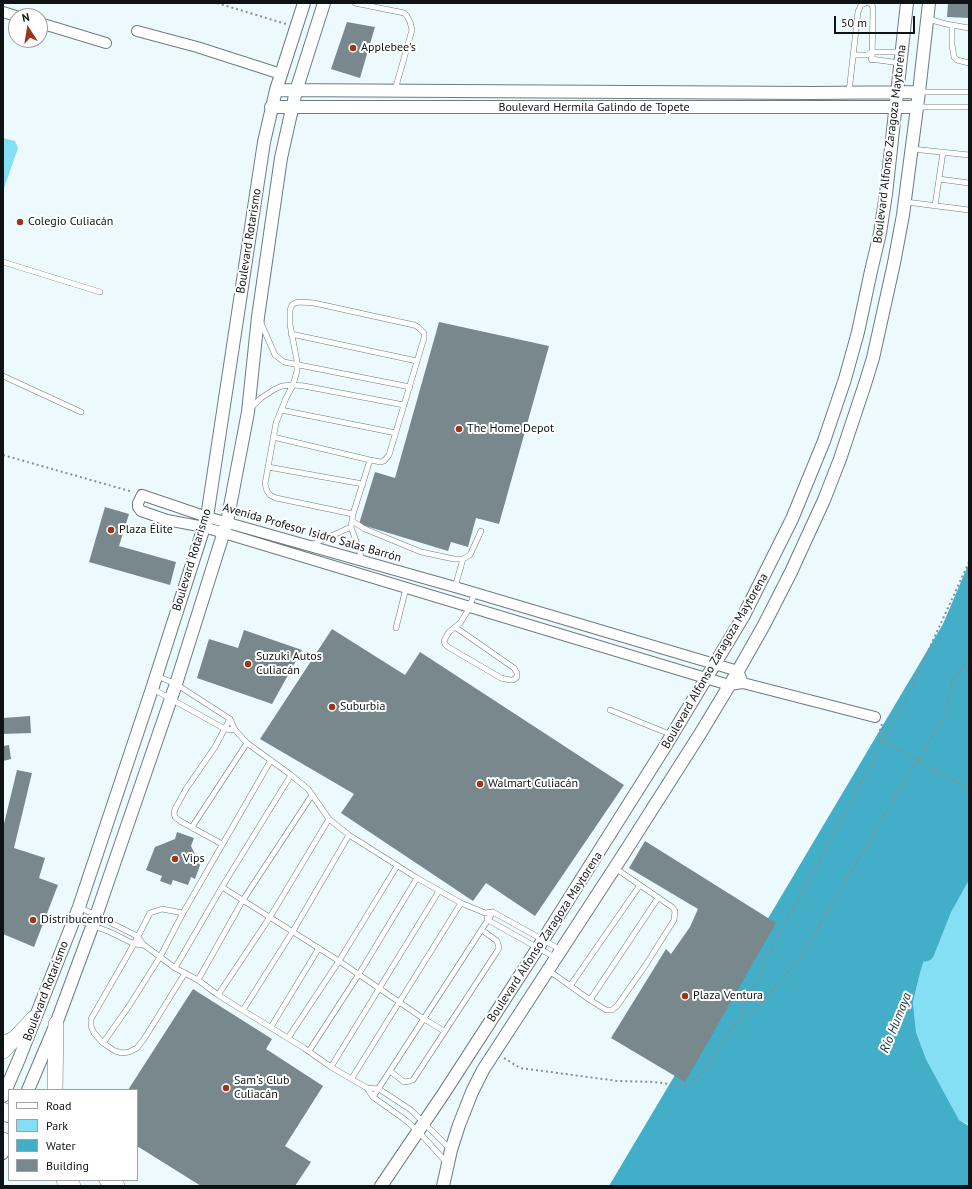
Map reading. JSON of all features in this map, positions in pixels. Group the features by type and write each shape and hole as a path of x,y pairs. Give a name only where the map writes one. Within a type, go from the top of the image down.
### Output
{"main road":[{"path":"3,1051 34,1018"},
{"path":"55,1089 56,1024"}],"street":[{"name":"Boulevard Rotarismo","path":"3,1096 79,907 152,689 205,522 264,142 271,107 304,3"},
{"name":"Boulevard Rotarismo","path":"28,1089 56,1024 94,921 176,684 225,528 248,412 258,317 280,166 296,91 324,3"},
{"name":"Boulevard Alfonso Zaragoza Maytorena","path":"381,1186 444,1093 541,944 716,664 750,604 792,519 824,441 845,379 858,332 880,233 886,194 907,3"},
{"name":"Boulevard Alfonso Zaragoza Maytorena","path":"443,1186 447,1164 459,1125 472,1092 483,1070 615,868 738,671 764,625 810,532 840,459 873,358 894,263 905,202 929,3"},
{"path":"48,25 106,43"},
{"path":"137,31 197,47 281,74"},
{"name":"Boulevard Hermila Galindo de Topete","path":"276,90 919,92"},
{"name":"Boulevard Hermila Galindo de Topete","path":"271,107 916,108"},
{"path":"845,379 865,384"},
{"name":"Avenida Profesor Isidro Salas Barrón","path":"205,522 167,520 141,511 138,507 142,495 205,522 406,588 729,685 743,682 876,717"},
{"name":"Avenida Profesor Isidro Salas Barrón","path":"225,528 309,546 455,587 738,671"},
{"path":"738,671 743,682"}],"lane":[{"path":"355,3 404,13 410,22 412,30 394,91"},
{"path":"849,92 858,12 860,5 865,3"},
{"path":"869,3 873,8 872,60"},
{"path":"927,19 969,28"},
{"path":"952,25 952,45 954,57 957,60 969,63"},
{"path":"867,56 872,52 902,57"},
{"path":"852,55 867,56 872,60 902,57"},
{"path":"919,92 969,92"},
{"path":"916,108 969,107"},
{"path":"911,149 969,156"},
{"path":"935,206 943,152"},
{"path":"939,179 969,184"},
{"path":"905,202 969,210"},
{"path":"3,262 100,292"},
{"path":"273,437 370,460 381,462 387,459 424,338 424,333 418,326 314,303 300,302 292,305 290,310 291,334 298,366 293,385 281,410 273,437 266,484 267,491 270,495 276,498 353,514"},
{"path":"258,317 275,355 284,362 410,387"},
{"path":"291,334 417,361"},
{"path":"3,376 81,412"},
{"path":"248,412 254,404 268,393 282,386 293,385 404,406"},
{"path":"281,410 396,433"},
{"path":"362,561 351,528 353,514 370,460"},
{"path":"268,467 363,484"},
{"path":"352,521 370,531 421,552 448,559 463,559 470,555 481,531"},
{"path":"309,546 351,528"},
{"path":"455,587 463,559"},
{"path":"396,628 406,588"},
{"path":"455,627 514,668 517,673 517,677 510,680 501,678 445,644 445,638 455,627 463,619 475,593"},
{"path":"156,676 176,684 230,719 236,730 247,743 291,775 308,790 329,819 349,834 397,866 439,891 485,914 493,912 541,944 559,954"},
{"path":"152,689 225,729 236,730"},
{"path":"610,710 672,735"},
{"path":"222,844 180,821 175,817 174,813 186,789 215,747 230,719"},
{"path":"192,827 247,743"},
{"path":"103,1043 129,1006 160,957 183,913 271,760"},
{"path":"175,968 222,887 291,775"},
{"path":"198,980 243,900 312,795"},
{"path":"218,995 270,917 329,819"},
{"path":"243,1010 293,931 349,834"},
{"path":"288,1038 339,961 397,866"},
{"path":"548,970 606,1010 612,1010 644,966 675,916 675,911 672,907 615,868"},
{"path":"309,1051 359,974 417,878"},
{"path":"570,986 640,885"},
{"path":"222,887 293,931 444,1031"},
{"path":"331,1067 439,891"},
{"path":"590,1000 658,898"},
{"path":"352,1078 461,903"},
{"path":"79,907 94,921 120,937 134,944 144,945"},
{"path":"183,913 162,909 150,913 134,944 90,1019 94,1032 103,1043 115,1051 122,1053 129,1052 137,1048 185,973"},
{"path":"373,1097 493,912"},
{"path":"485,914 488,920 541,944 559,954"},
{"path":"74,919 94,921 137,936 144,945 175,968 198,980 218,995 309,1051 331,1067 352,1078 367,1088 373,1097 404,1119 421,1126 451,1150"},
{"path":"390,1071 404,1082 413,1080 499,948 499,944 494,938 482,930"},
{"path":"270,1027 319,948"},
{"path":"3,1038 11,1034 19,1034"},
{"path":"367,1088 379,1089 411,1110 447,1164"}],"path":[{"path":"217,3 296,28"},
{"path":"3,455 142,495"},
{"path":"494,1052 520,1068 618,1081 654,1082 684,1086 702,1073 734,1025 786,921 901,710 969,562"},
{"path":"734,1025 756,1010 803,953 905,780 945,716 952,682 969,659"},
{"path":"876,717 882,724 878,736 883,741 969,789"}],"green space":[{"path":"3,138 15,141 18,148 3,191"},
{"path":"969,858 969,1125 959,1120 926,1059 916,1032 913,1002 920,973 938,915"}],"water":[{"path":"969,563 969,858 938,915 920,973 913,1002 916,1032 926,1059 959,1120 969,1126 969,1186 609,1186 943,624"}],"building":[{"path":"948,3 969,3 969,18 947,17"},
{"name":"Applebee's","path":"347,22 375,27 360,78 331,69"},
{"path":"439,322 549,346 499,524 476,518 468,547 451,542 448,551 359,524 375,472 395,478"},
{"name":"Plaza Élite","path":"105,507 129,514 119,546 176,562 170,585 89,562"},
{"name":"Walmart Culiacán","path":"332,629 405,675 420,652 624,785 535,916 486,883 473,901 341,813 354,794 260,739"},
{"name":"Suzuki Autos Culiacán","path":"244,630 302,650 272,704 197,678 209,639 238,648"},
{"path":"30,716 31,733 3,734 3,718"},
{"path":"9,745 11,759 3,761 3,746"},
{"path":"17,770 32,773 14,848 45,858 39,878 58,885 34,947 3,934 3,828"},
{"path":"177,832 194,838 191,846 200,865 195,879 191,877 188,885 173,880 171,885 160,881 162,876 146,870 155,847 175,839"},
{"name":"Plaza Ventura","path":"645,841 776,923 685,1082 611,1038 666,949 671,954 690,927 698,909 629,868"},
{"name":"Sam's Club Culiacán","path":"193,989 272,1039 266,1049 323,1086 285,1146 311,1162 295,1186 201,1186 138,1147 138,1089 129,1089"}],"waterway":[{"name":"Río Humaya","path":"925,952 942,909 969,860"}],"place":[{"name":"Applebee's","path":"353,48"},
{"name":"Colegio Culiacán","path":"20,222"},
{"name":"The Home Depot","path":"459,429"},
{"name":"Plaza Élite","path":"111,530"},
{"name":"Suzuki Autos Culiacán","path":"248,664"},
{"name":"Suburbia","path":"332,707"},
{"name":"Walmart Culiacán","path":"480,784"},
{"name":"Vips","path":"175,859"},
{"name":"Distribucentro","path":"33,920"},
{"name":"Plaza Ventura","path":"685,996"},
{"name":"Sam's Club Culiacán","path":"226,1088"}]}
